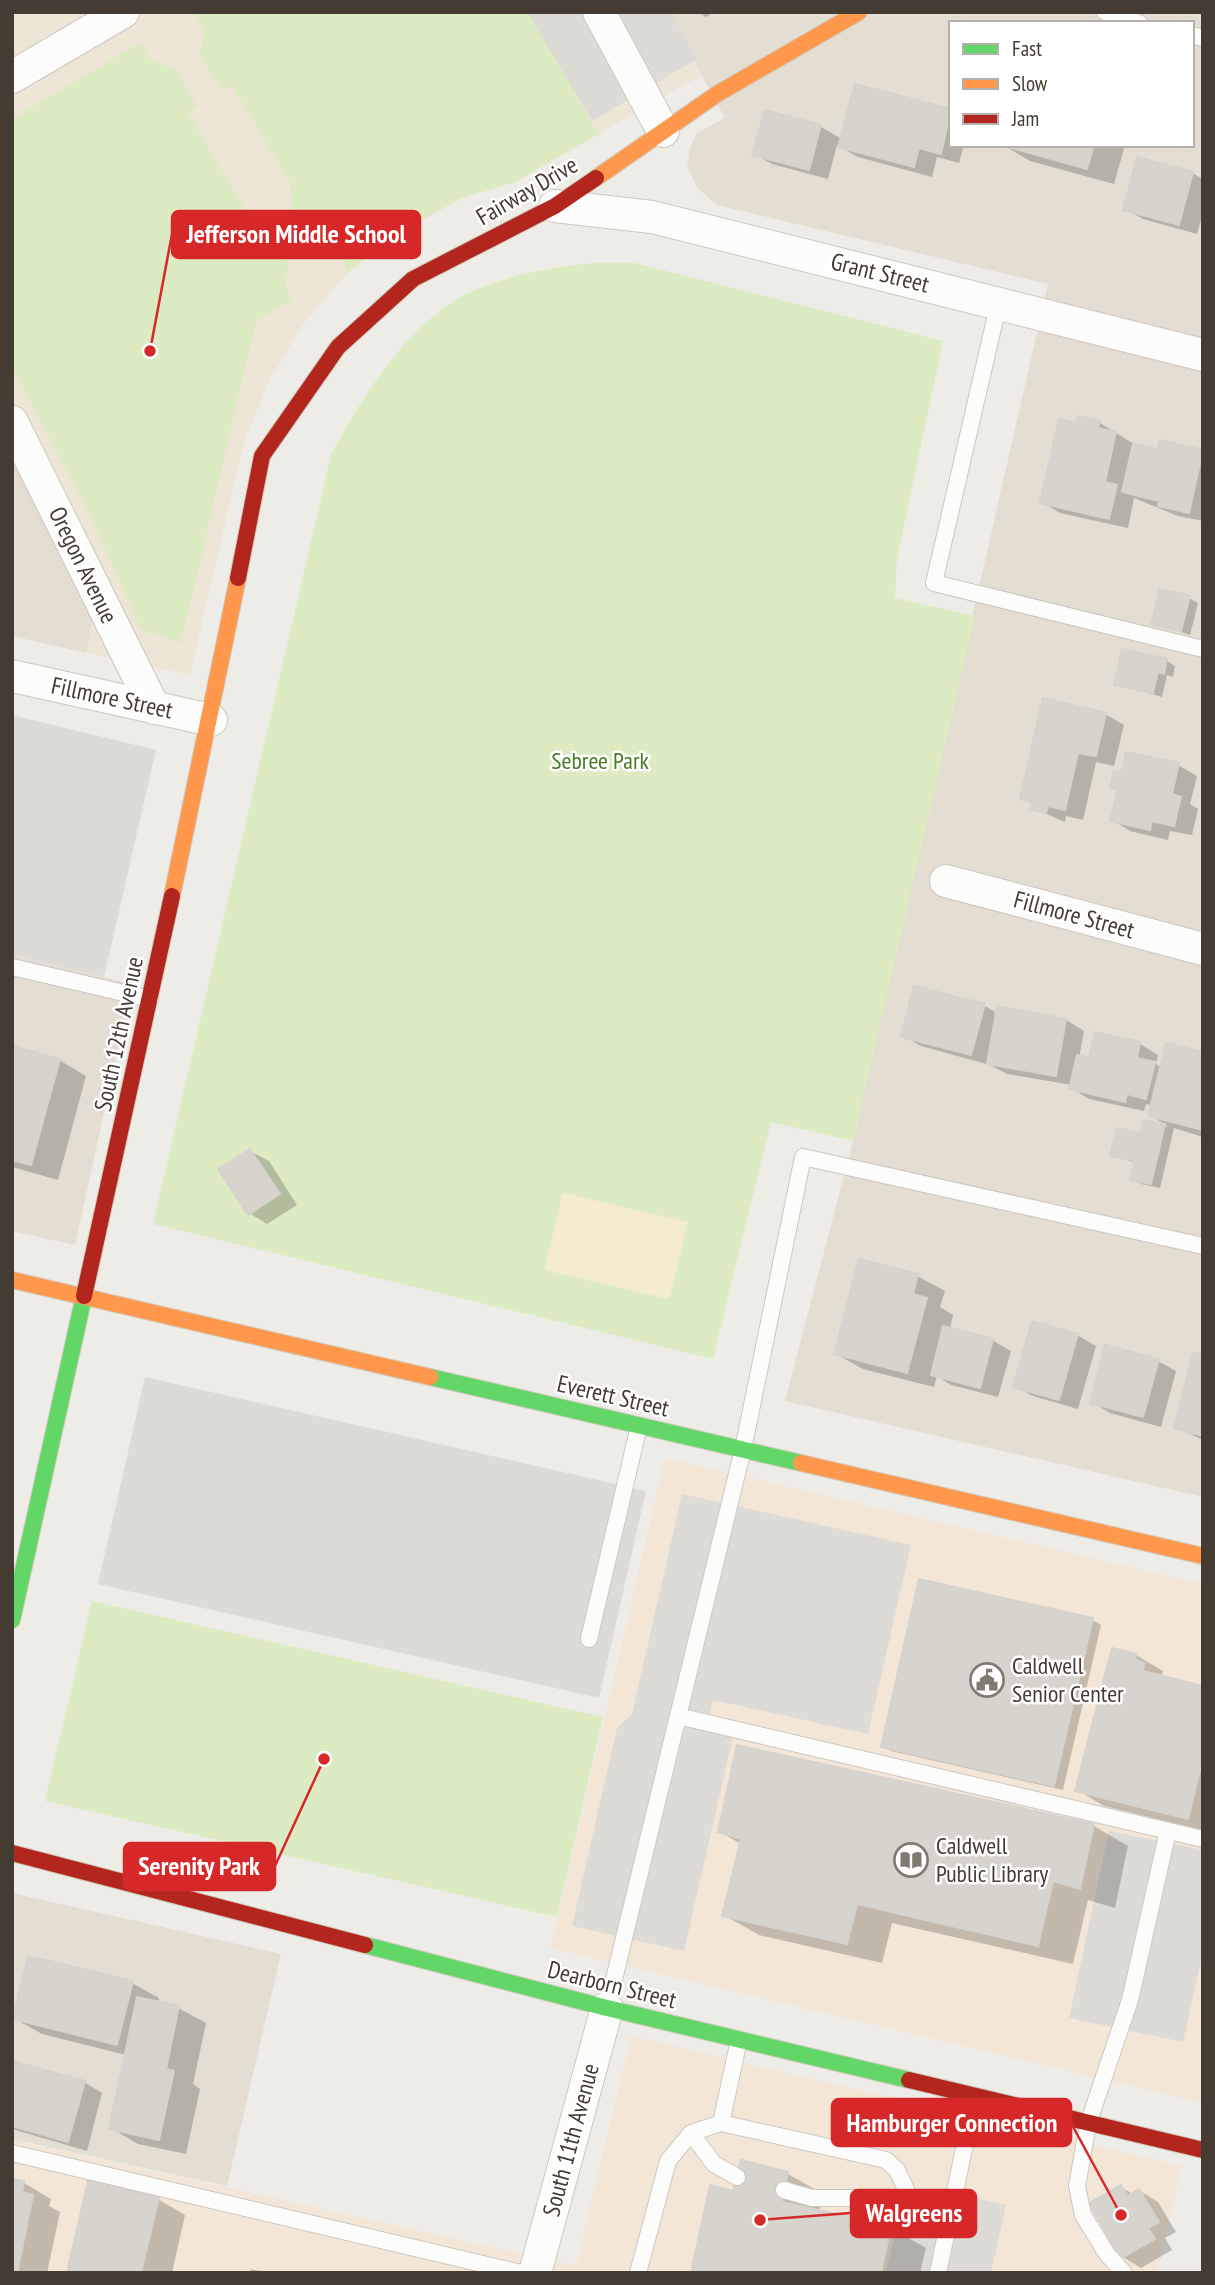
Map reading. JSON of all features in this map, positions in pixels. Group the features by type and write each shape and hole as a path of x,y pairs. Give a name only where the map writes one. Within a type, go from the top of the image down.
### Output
{"street":[{"path":"12,77 122,12"},
{"path":"599,12 663,131"},
{"name":"Fairway Drive","path":"262,456 338,347 413,279 555,206 717,94 859,12"},
{"name":"Grant Street","path":"555,206 652,217 1203,355"},
{"name":"Oregon Avenue","path":"12,422 154,708"},
{"name":"South 12th Avenue","path":"12,1620 19,1563 86,1297 211,720 262,456"},
{"name":"Fillmore Street","path":"12,676 211,720"},
{"name":"Fillmore Street","path":"946,881 1203,949"},
{"name":"Everett Street","path":"12,1280 1203,1556"},
{"name":"Dearborn Street","path":"12,1853 607,2008 1203,2151"},
{"name":"South 11th Avenue","path":"535,2273 607,2008"}],"lane":[{"path":"1105,12 1133,21"},
{"path":"999,302 934,583 1203,649"},
{"path":"12,967 150,999"},
{"path":"607,2008 743,1449 803,1157 1203,1246"},
{"path":"589,1639 639,1426"},
{"path":"678,1716 1203,1839"},
{"path":"1124,2273 1107,2254 1083,2215 1077,2186 1088,2123 1130,2000 1168,1831"},
{"path":"721,2123 739,2040"},
{"path":"938,2273 975,2096"},
{"path":"638,2273 668,2161 691,2133 721,2123 886,2160 897,2170 916,2213"},
{"path":"691,2133 714,2164 737,2177"},
{"path":"12,2152 522,2273"},
{"path":"784,2190 812,2198 853,2198 948,2221"}],"shaded area":[{"path":"12,12 667,12 702,75 515,182 462,198 383,243 348,273 304,323 270,379 244,442 190,675 87,653 95,604 12,442"},
{"path":"527,12 670,12 697,59 592,121"},
{"path":"667,12 1203,12 1203,1497 785,1401 853,1141 1048,284 717,205 697,187 687,167 690,147 697,133 725,118"},
{"path":"12,442 95,604 87,653 12,636"},
{"path":"12,715 156,750 104,977 12,955"},
{"path":"12,955 132,984 75,1245 12,1231"},
{"path":"145,1377 646,1491 599,1698 98,1584"},
{"path":"665,1458 1203,1584 1203,2103 551,1948"},
{"path":"682,1494 911,1545 868,1734 713,1700 707,1726 734,1732 684,1951 572,1926 617,1728 632,1714"},
{"path":"1109,1831 1203,1850 1203,1951 1183,2042 1069,2018"},
{"path":"12,1893 281,1954 227,2186 12,2139"},
{"path":"631,2036 1182,2166 1157,2273 12,2273 12,2139 576,2266"},
{"path":"938,2190 1006,2205 991,2273 886,2273 898,2220 929,2227"}],"green space":[{"path":"193,12 530,12 598,134 515,182 462,198 419,221 383,243 348,273 339,256 313,245 293,212 290,182 232,86 222,91 200,56 204,31"},
{"path":"140,43 152,61 175,68 197,106 188,112 247,213 268,228 289,263 285,286 293,299 256,322 181,643 141,629 87,509 12,367 12,119"},
{"name":"Sebree Park","path":"595,263 635,263 943,341 897,559 895,598 975,616 853,1141 771,1122 713,1359 153,1224 331,455 371,387 405,343 445,307 481,287 513,277"},
{"path":"92,1601 603,1717 557,1917 45,1801"}],"sand":[{"path":"563,1193 688,1222 669,1299 544,1270"}],"building":[{"path":"855,84 949,108 941,154 919,148 914,167 838,147"},
{"path":"765,110 821,125 809,170 752,155"},
{"path":"1008,147 1093,147 1087,169"},
{"path":"1137,157 1193,172 1179,225 1123,210"},
{"path":"1078,416 1100,421 1098,428 1116,432 1105,482 1117,485 1109,519 1040,503 1059,419 1076,423"},
{"path":"1160,440 1203,450 1189,513 1158,506 1159,501 1122,492 1133,443 1158,449"},
{"path":"1160,589 1190,596 1181,631 1151,624"},
{"path":"1122,649 1167,659 1164,674 1158,672 1153,693 1114,685"},
{"path":"1043,698 1106,713 1096,756 1078,753 1065,810 1048,806 1046,813 1031,809 1032,802 1020,799"},
{"path":"1126,752 1179,763 1172,794 1181,797 1174,826 1152,821 1150,830 1110,821 1118,789 1110,788 1114,771 1122,772"},
{"path":"914,986 985,1004 971,1055 901,1037"},
{"path":"997,1006 1066,1019 1056,1076 987,1064"},
{"path":"1095,1032 1140,1042 1137,1058 1155,1062 1146,1099 1127,1094 1125,1102 1069,1089 1077,1055 1089,1058"},
{"path":"1166,1043 1203,1052 1203,1130 1148,1116"},
{"path":"12,1046 60,1059 31,1165 12,1160"},
{"path":"1144,1120 1165,1124 1151,1184 1130,1180"},
{"path":"1117,1128 1139,1133 1133,1160 1110,1156"},
{"path":"250,1149 280,1194 248,1215 218,1169"},
{"path":"859,1259 918,1274 913,1294 927,1298 907,1373 834,1354"},
{"path":"1032,1321 1078,1334 1059,1400 1013,1387"},
{"path":"943,1326 993,1339 980,1388 931,1375"},
{"path":"1105,1345 1159,1359 1143,1417 1090,1403"},
{"path":"1193,1353 1203,1355 1203,1436 1174,1428"},
{"name":"Caldwell Senior Center","path":"919,1579 1093,1618 1054,1786 881,1747"},
{"path":"1112,1648 1136,1654 1135,1659 1144,1663 1143,1671 1203,1686 1203,1758 1188,1819 1075,1791"},
{"name":"Caldwell Public Library","path":"737,1745 1094,1824 1080,1889 1053,1881 1038,1946 857,1904 847,1944 722,1916 741,1839 718,1832"},
{"path":"28,1956 133,1981 117,2045 13,2019"},
{"path":"137,1997 179,2006 166,2069 174,2071 159,2140 109,2129"},
{"path":"15,2062 85,2081 68,2142 12,2126"},
{"path":"741,2160 788,2172 782,2202 891,2226 881,2273 691,2273 710,2185 733,2191"},
{"path":"12,2179 24,2181 22,2192 33,2195 17,2273 12,2273"},
{"path":"88,2181 159,2197 141,2273 67,2273"},
{"path":"1121,2185 1128,2196 1139,2189 1159,2222 1148,2228 1155,2239 1121,2258 1089,2203"}],"traffic: fast":[{"path":"12,1620 84,1296"},
{"path":"430,1377 801,1463"},
{"path":"365,1945 607,2008 909,2080"}],"traffic: slow":[{"path":"596,178 717,94 859,12"},
{"path":"172,896 238,578"},
{"path":"12,1280 430,1377"},
{"path":"801,1463 1203,1556"}],"traffic: jam":[{"path":"238,578 262,456 338,347 413,279 555,206 596,178"},
{"path":"84,1296 172,896"},
{"path":"12,1853 365,1945"},
{"path":"909,2080 1203,2150"}],"place":[{"name":"Jefferson Middle School","path":"150,351"},
{"name":"Caldwell Senior Center","path":"987,1680"},
{"name":"Serenity Park","path":"324,1759"},
{"name":"Caldwell Public Library","path":"911,1860"},
{"name":"Hamburger Connection","path":"1121,2215"},
{"name":"Walgreens","path":"760,2220"}]}
